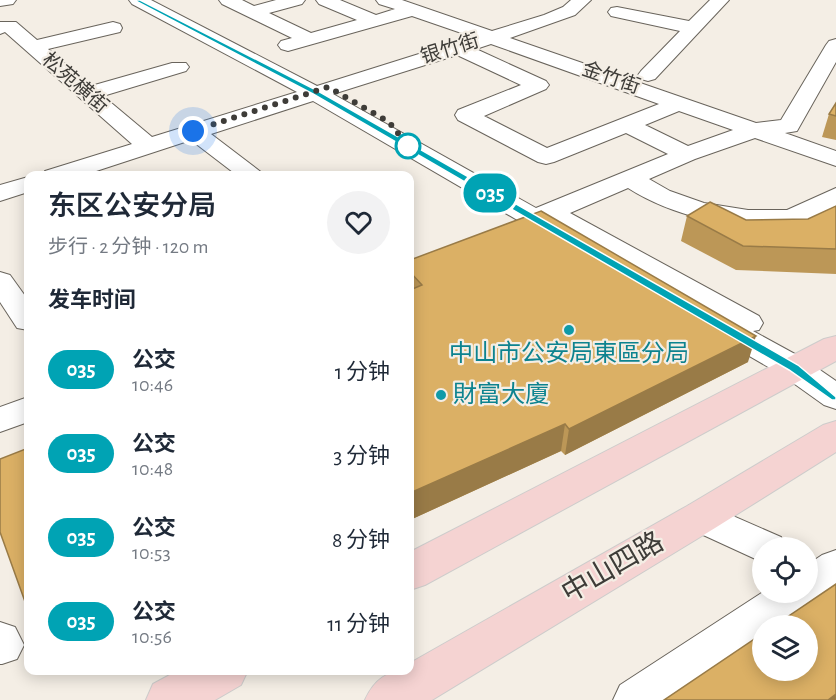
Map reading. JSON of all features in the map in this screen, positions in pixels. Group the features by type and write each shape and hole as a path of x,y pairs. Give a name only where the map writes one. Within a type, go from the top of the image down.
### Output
{"main road":[{"path":"414,570 819,363"},
{"name":"中山四路","path":"389,700 701,517 836,434"},
{"path":"170,700 216,675"}],"street":[{"path":"0,2 7,0"},
{"path":"138,0 322,90"},
{"path":"156,0 322,90 543,215 819,363 836,397"},
{"path":"228,0 309,39"},
{"path":"252,12 296,0"},
{"path":"326,0 375,21"},
{"name":"金竹街","path":"385,0 836,159"},
{"name":"银竹街","path":"70,171 550,19 582,0"},
{"path":"648,75 720,0"},
{"path":"288,45 413,10"},
{"path":"616,12 694,28"},
{"name":"松苑横街","path":"0,28 9,26 148,146"},
{"path":"34,48 113,28"},
{"path":"503,230 687,154 756,130 789,126 836,45"},
{"path":"456,47 539,85 466,115 546,157 680,103"},
{"path":"88,94 179,67"},
{"path":"627,125 687,154"},
{"path":"193,131 247,171"},
{"path":"630,178 663,198 687,206 720,214 759,218 789,218 836,196"},
{"path":"0,193 24,185"},
{"path":"0,281 24,315"},
{"path":"0,420 24,411"},
{"path":"701,517 752,541"},
{"path":"636,700 776,603"}],"building":[{"path":"836,103 836,116 829,114"},
{"path":"710,202 746,220 808,219 836,206 836,249 743,246 687,216"},
{"name":"中山市公安局東區分局","path":"541,211 756,336 569,429 565,424 414,491 414,288 422,285 414,276 414,259"},
{"path":"24,450 24,599 0,532 0,459"},
{"path":"836,584 836,694 828,700 664,700 752,641 752,681 818,681 818,615 790,615 808,603 818,603 818,596"}],"bus line":[{"name":"035","path":"138,0 315,93 793,368 836,397"}],"place":[{"name":"中山市公安局東區分局","path":"569,330"},
{"name":"財富大廈","path":"441,395"}],"route":[{"path":"193,131 328,87 389,122 408,146"}]}
